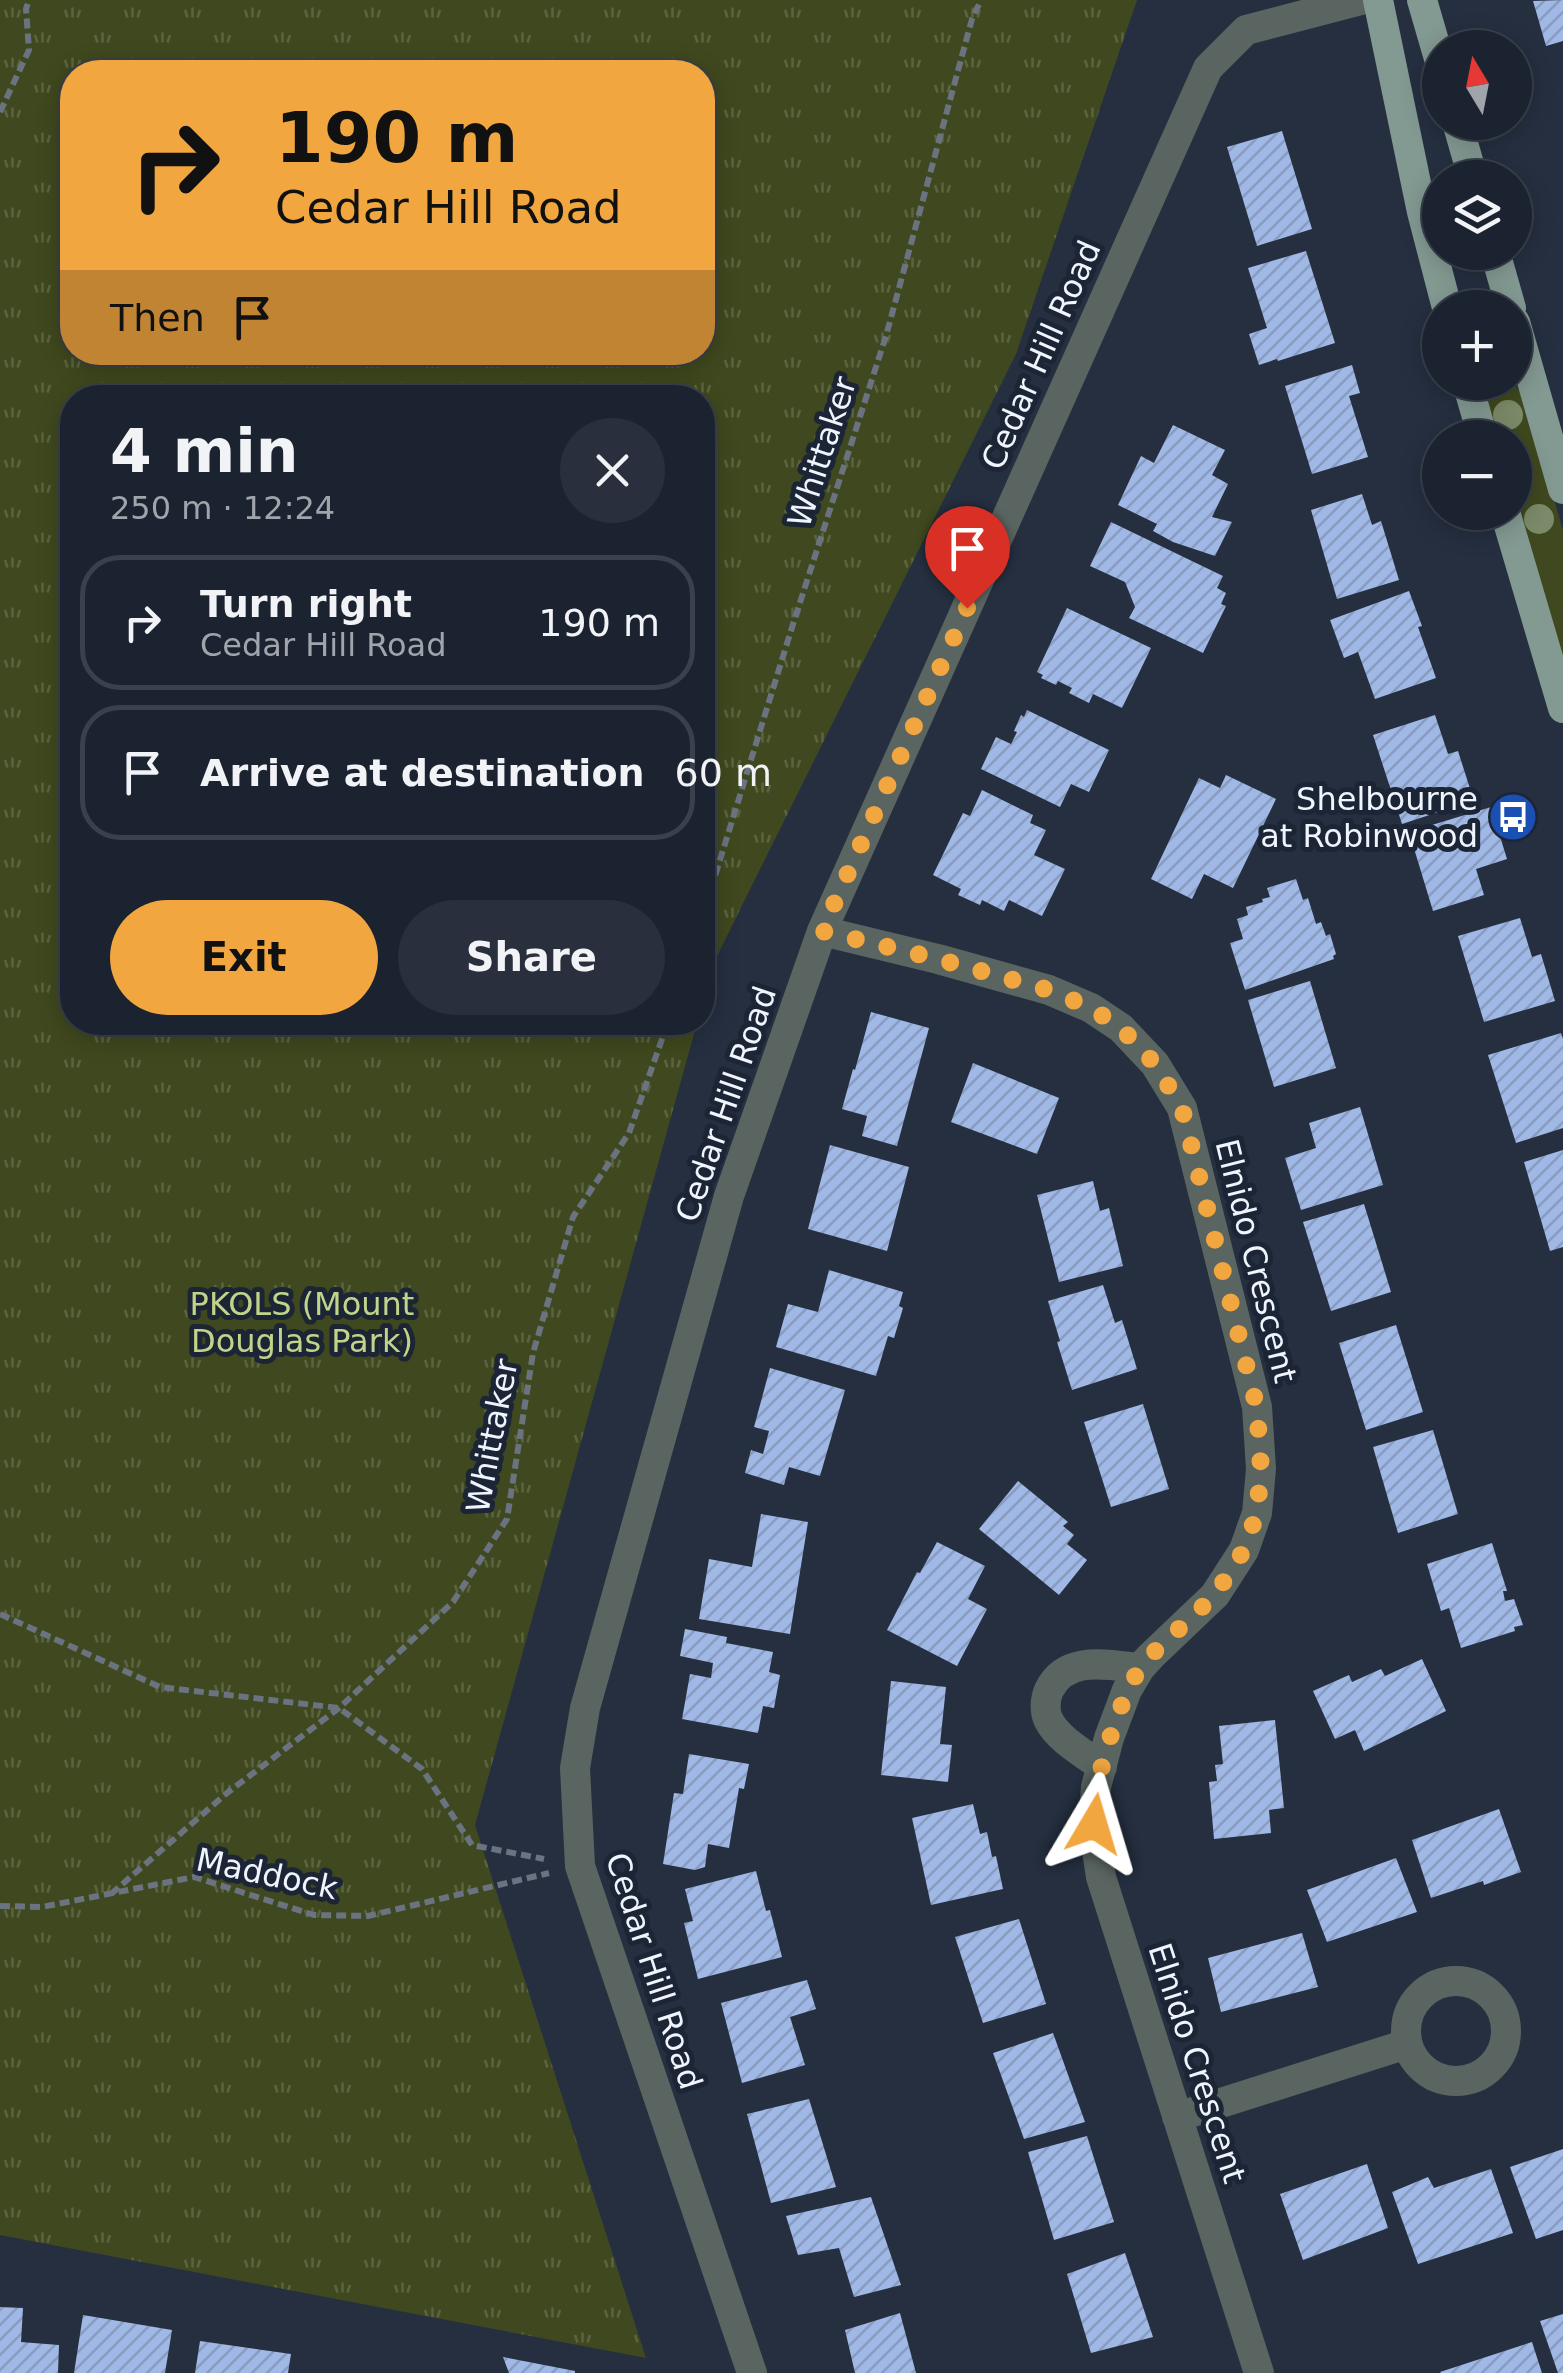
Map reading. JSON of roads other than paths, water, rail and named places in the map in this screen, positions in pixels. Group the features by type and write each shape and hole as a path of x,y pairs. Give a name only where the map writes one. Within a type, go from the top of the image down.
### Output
{"main road":[{"path":"1378,0 1442,290"},
{"path":"1422,0 1431,30"},
{"path":"1532,381 1563,489"},
{"path":"1510,530 1562,700"}],"street":[{"name":"Cedar Hill Road","path":"752,2373 580,1866 575,1768 585,1708 728,1196 822,931 1208,68 1246,30 1361,0"},
{"name":"Elnido Crescent","path":"822,931 1049,990 1091,1008 1121,1028 1155,1064 1182,1108 1257,1408 1261,1469 1257,1513 1244,1550 1215,1595 1140,1668 1127,1690 1096,1787 1094,1824 1102,1878 1259,2373"},
{"path":"1102,1767 1058,1734 1047,1718 1046,1696 1056,1677 1071,1668 1092,1663 1140,1668"},
{"path":"1177,2118 1407,2044"}],"place":[{"name":"Shelbourne at Robinwood","path":"1513,817"}],"park label":[{"name":"PKOLS (Mount Douglas Park)","path":"302,1322"}]}
